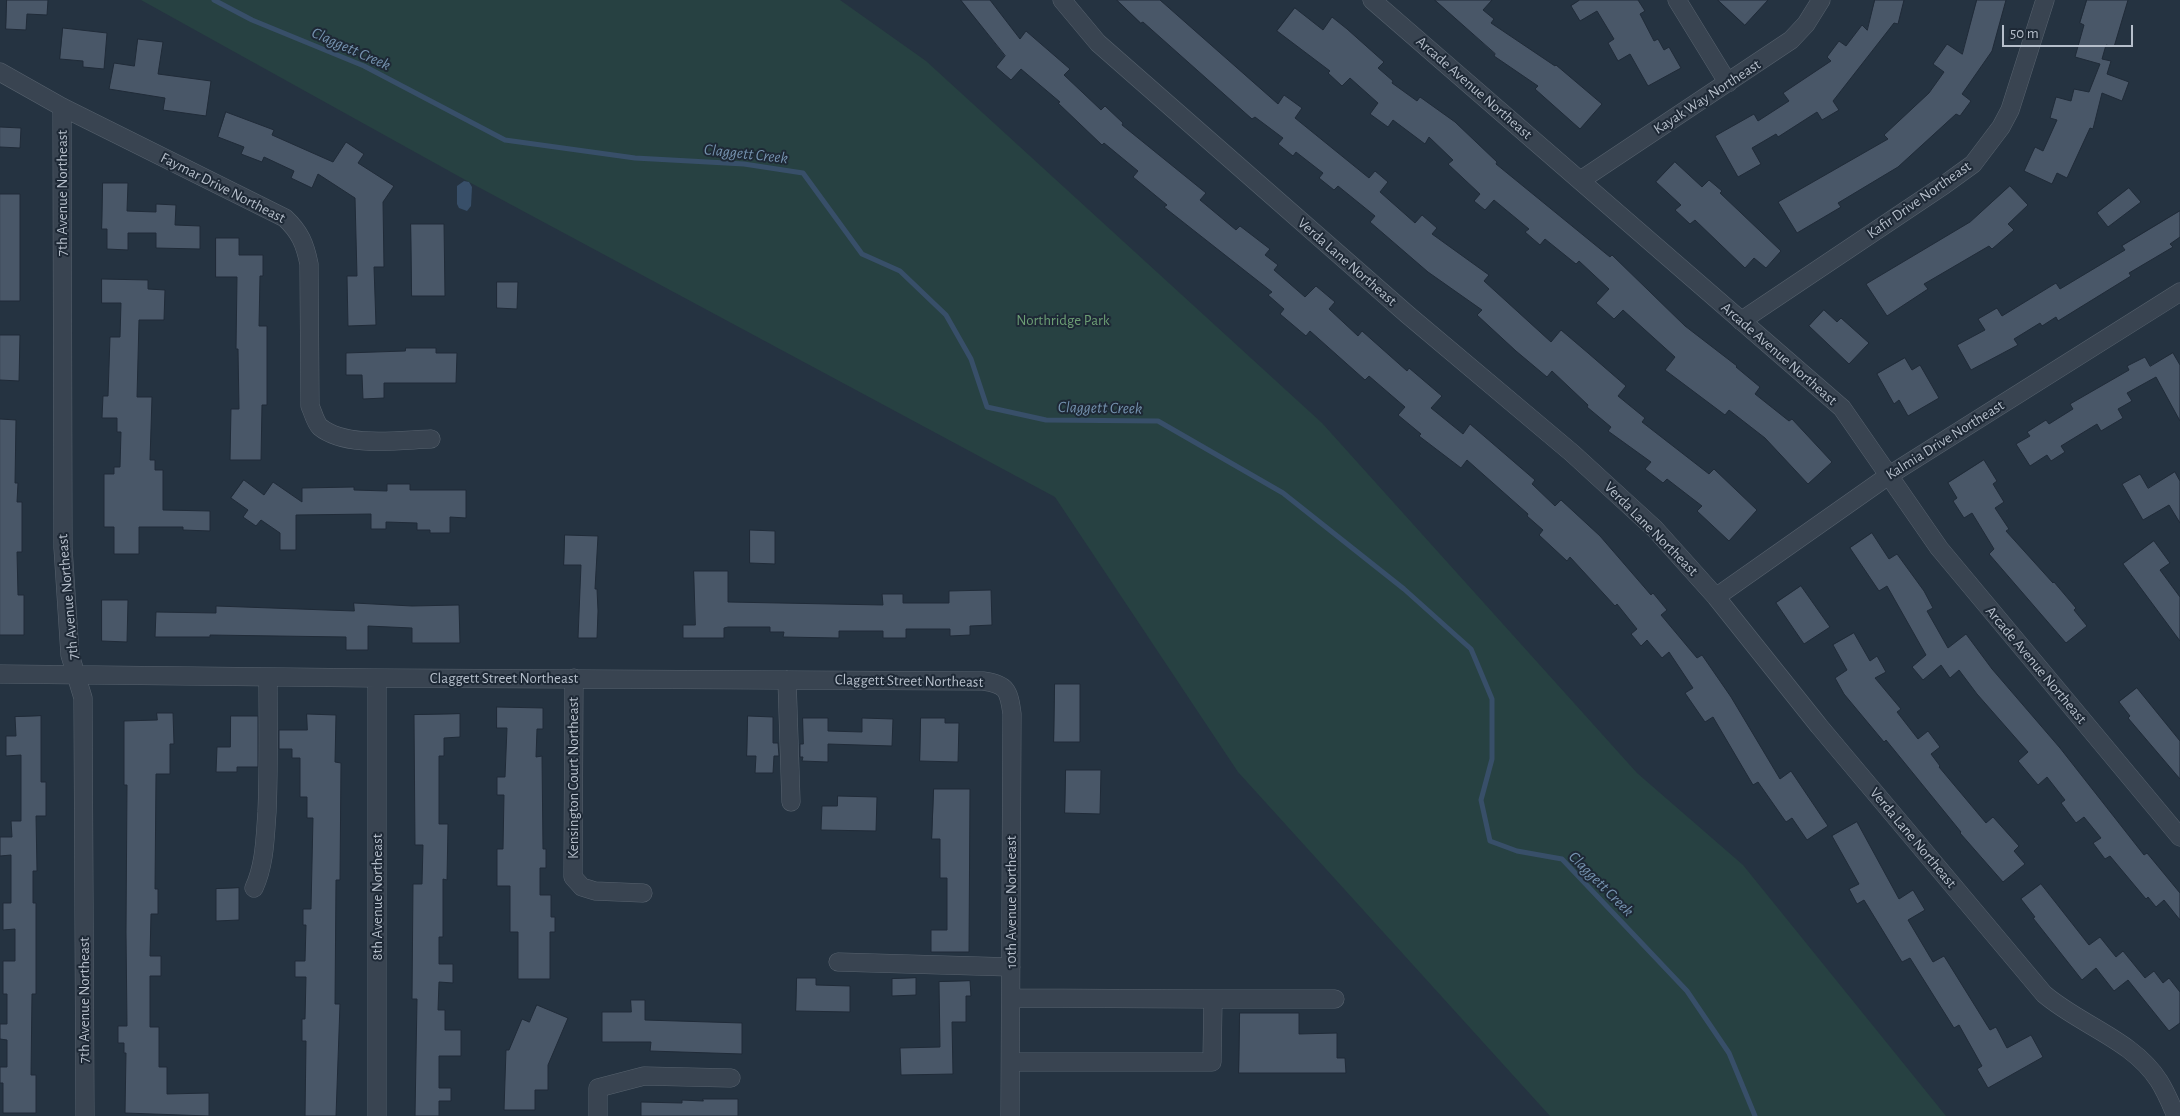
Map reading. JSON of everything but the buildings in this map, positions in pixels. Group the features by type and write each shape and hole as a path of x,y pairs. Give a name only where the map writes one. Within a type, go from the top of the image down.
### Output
{"street":[{"name":"Verda Lane Northeast","path":"1062,0 1098,43 1401,309 1615,491 1655,529 1716,597 1819,726 2044,994 2070,1014 2126,1048 2140,1059 2159,1081 2176,1116"},
{"name":"Arcade Avenue Northeast","path":"1372,0 1842,408 1939,548 2180,837"},
{"path":"1677,0 1728,83"},
{"name":"Kayak Way Northeast","path":"1581,180 1791,40 1806,24 1821,0"},
{"name":"Kafir Drive Northeast","path":"1741,321 1973,164 2001,127 2010,110 2045,0"},
{"name":"Faymar Drive Northeast","path":"0,72 62,107 285,218 296,229 305,244 309,264 310,406 318,426 336,437 356,440 431,439"},
{"name":"7th Avenue Northeast","path":"62,107 63,548 70,655 83,698 85,1116"},
{"name":"Kalmia Drive Northeast","path":"1716,597 1888,476 2179,295"},
{"name":"Claggett Street Northeast","path":"0,674 983,681 996,683 1006,689"},
{"path":"254,888 261,871 265,834 268,758 268,677"},
{"name":"8th Avenue Northeast","path":"377,678 377,1116"},
{"name":"Kensington Court Northeast","path":"574,678 573,877 582,887 595,891 642,893"},
{"path":"787,680 791,802"},
{"name":"10th Avenue Northeast","path":"1006,689 1012,714 1010,1116"},
{"path":"838,962 1011,966"},
{"path":"1011,998 1334,999"},
{"path":"1011,1062 1212,1062 1213,999"},
{"path":"598,1116 598,1088 644,1076 731,1078"}],"green space":[{"name":"Northridge Park","path":"141,0 840,0 926,61 1322,423 1637,773 1743,865 1946,1116 1550,1116 1238,772 1055,497 469,182"}],"water":[{"path":"464,181 469,182 472,187 471,206 467,211 459,208 457,204 457,186"}],"waterway":[{"name":"Claggett Creek","path":"214,0 252,20 364,66 505,140 635,158 744,164 803,173 862,254 900,271 946,315 971,359 987,407 1046,420 1158,421 1283,493 1404,589 1471,649 1492,699 1492,759 1481,800 1490,841 1517,851 1562,859 1687,991 1729,1053 1755,1116"}]}
